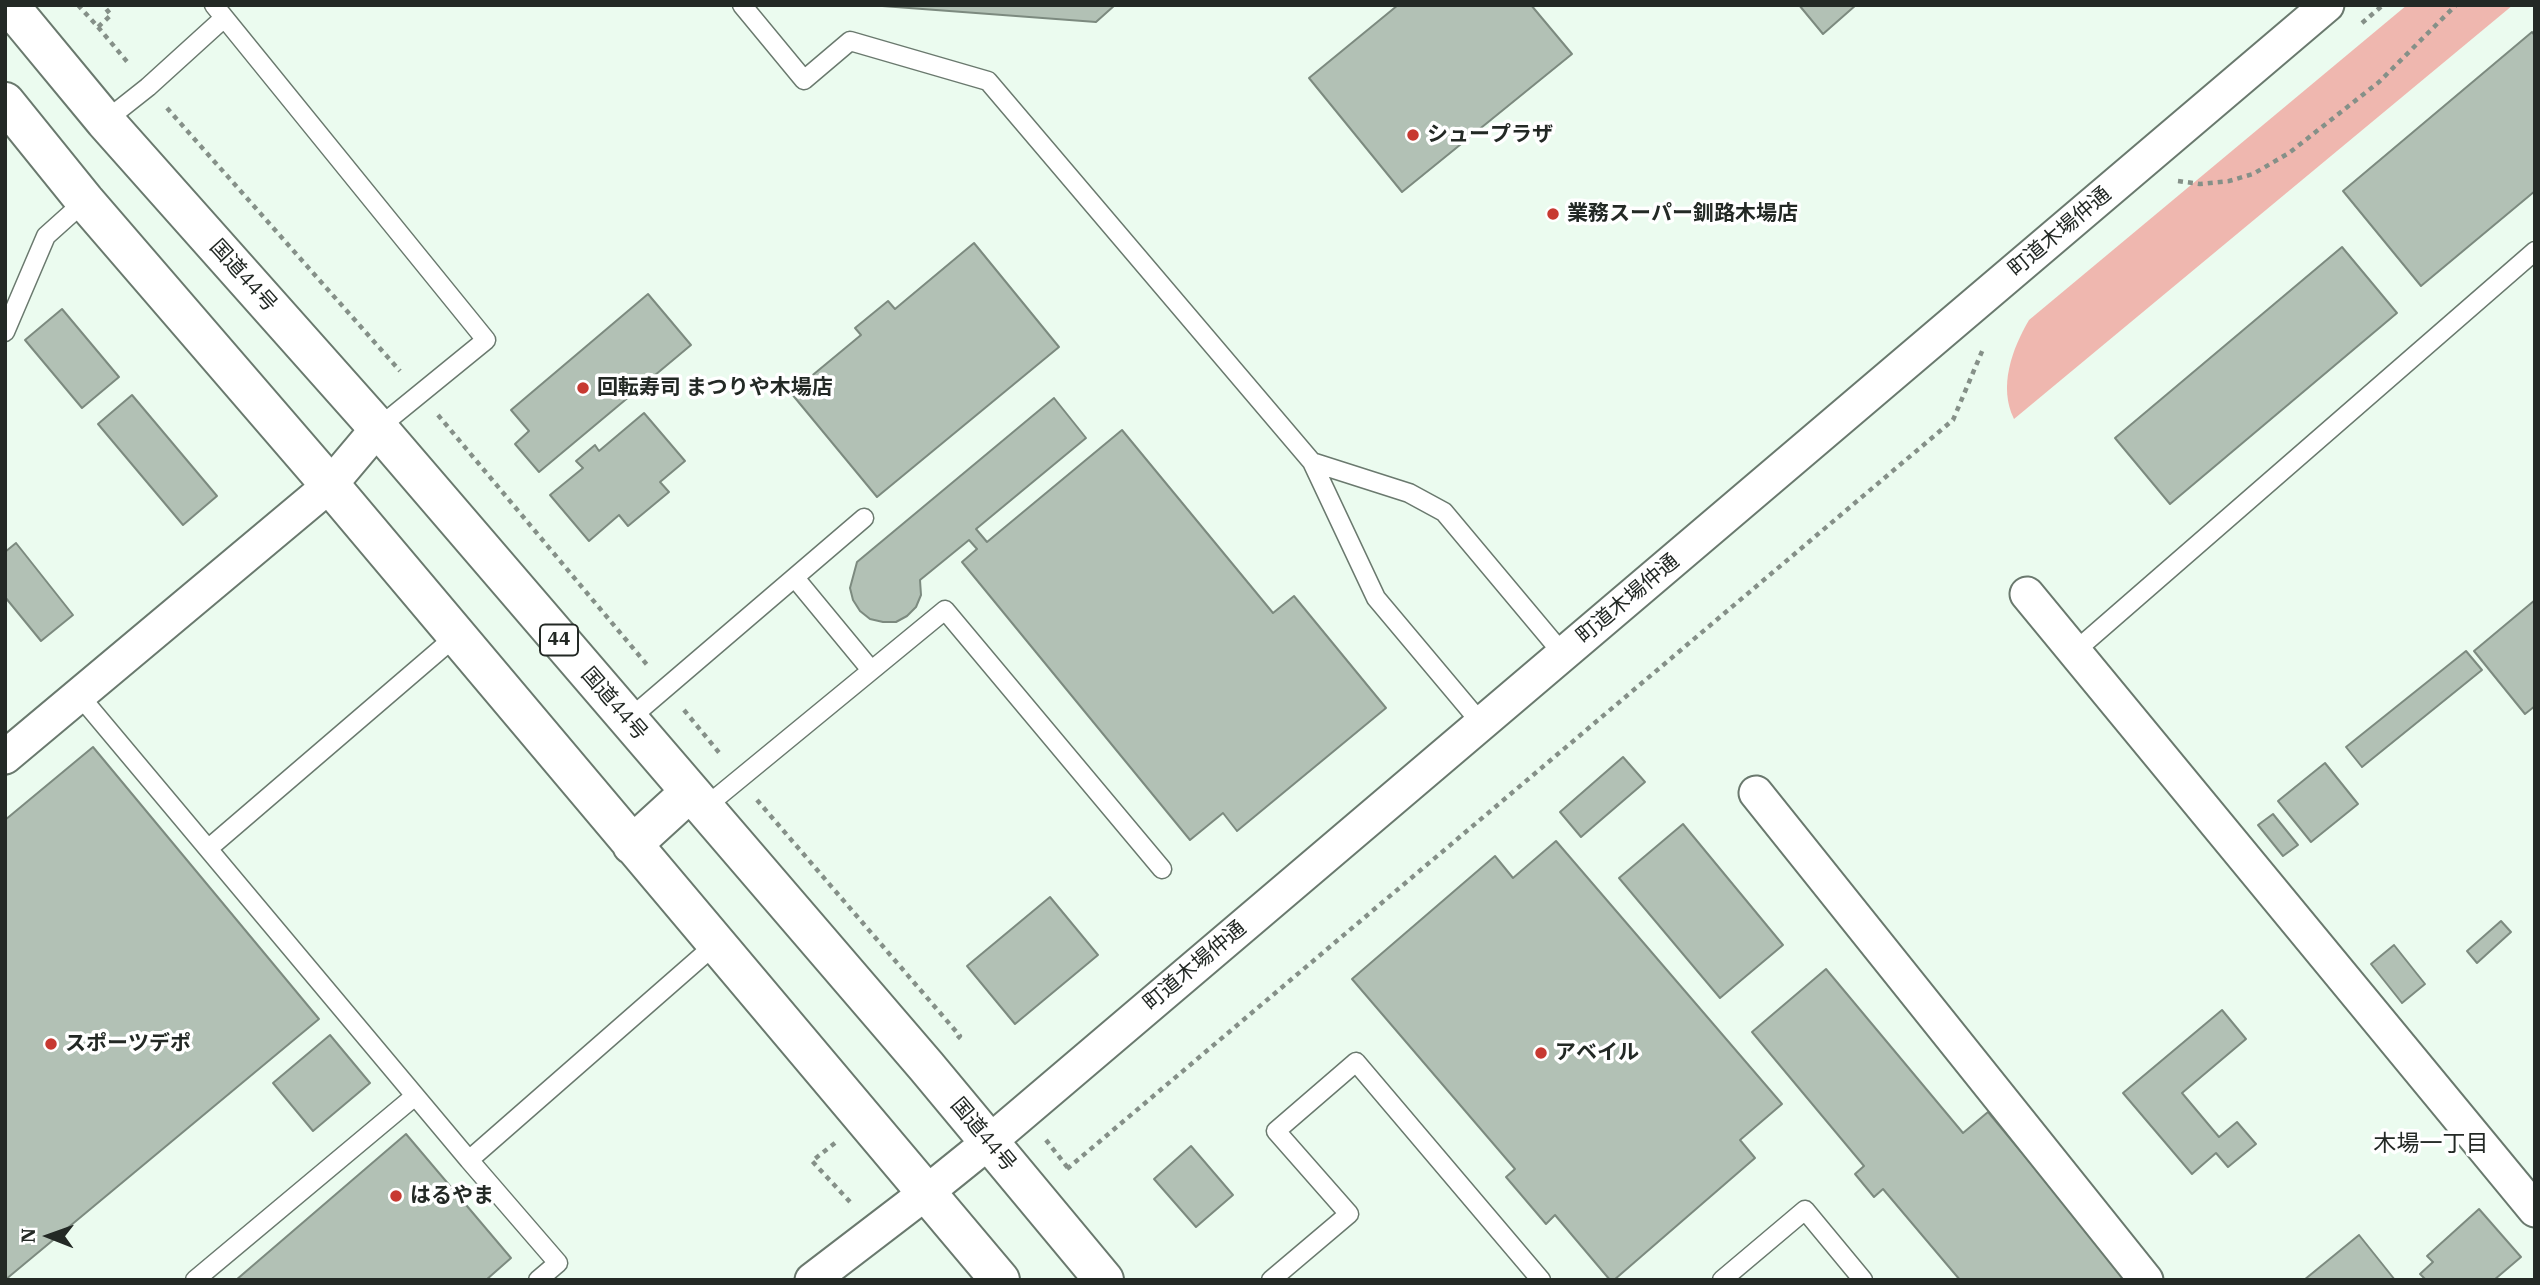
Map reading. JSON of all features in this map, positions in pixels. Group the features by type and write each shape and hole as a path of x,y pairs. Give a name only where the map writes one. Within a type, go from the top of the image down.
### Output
{"highway":[{"name":"国道44号","path":"9,5 105,121 378,428 926,1066 1104,1280"},
{"path":"5,102 85,201 330,485 1000,1280"},
{"path":"632,845 697,800"}],"street":[{"name":"町道木場仲通","path":"812,1280 989,1142 2327,5"},
{"path":"5,757 330,485 378,428"},
{"path":"2026,594 2535,1210"},
{"path":"1756,793 2146,1280"}],"lane":[{"path":"742,5 804,80 849,41 988,81 1312,463 1376,598 1481,723"},
{"path":"105,121 148,87 219,11 485,340 378,428"},
{"path":"5,331 46,236 85,201"},
{"path":"2074,652 2535,251"},
{"path":"1312,463 1409,493 1444,512 1563,654"},
{"path":"628,720 863,518"},
{"path":"795,578 871,670"},
{"path":"697,800 871,670 945,610 1162,869"},
{"path":"209,848 456,636"},
{"path":"79,695 558,1263 538,1280"},
{"path":"469,1160 717,943"},
{"path":"1271,1280 1349,1214 1276,1131 1356,1062 1541,1280"},
{"path":"195,1280 415,1096"},
{"path":"1722,1280 1805,1210 1858,1278"}],"path":[{"path":"78,5 98,27 111,15 103,5"},
{"path":"2173,181 2200,184 2229,181 2253,174 2290,153 2379,82 2456,5"},
{"path":"1034,1196 1953,421 1984,348"}],"shaded area":[{"path":"2407,5 2513,5 2014,419 2009,407 2007,381 2017,343 2029,320"}],"building":[{"path":"869,5 1115,5 1096,22"},
{"name":"シュープラザ","path":"1398,5 1531,5 1572,54 1402,192 1309,78"},
{"path":"1799,5 1856,5 1823,34"},
{"path":"2532,32 2535,36 2535,191 2421,286 2343,191"},
{"path":"974,243 1059,347 877,497 791,393 861,335 855,328 888,301 895,309"},
{"path":"2342,247 2397,313 2170,504 2115,438"},
{"path":"648,294 691,345 539,472 515,444 529,431 511,410"},
{"path":"62,309 119,377 82,408 25,340"},
{"path":"132,395 217,496 183,525 98,424"},
{"path":"1054,398 1086,438 976,529 987,542 1122,430 1273,613 1294,596 1386,708 1237,831 1223,813 1190,840 962,562 977,549 969,540 920,580 921,595 916,607 896,622 870,619 860,611 853,600 850,588 857,562"},
{"path":"644,413 685,461 660,482 669,492 628,526 619,515 589,541 550,495 583,468 576,461 595,445 599,451"},
{"path":"16,543 73,615 41,641 5,597 5,552"},
{"path":"2535,600 2535,706 2525,714 2474,651"},
{"path":"2466,651 2482,670 2362,767 2346,747"},
{"path":"93,747 319,1019 5,1280 5,820"},
{"path":"1623,757 1645,782 1581,837 1560,812"},
{"path":"2325,763 2358,804 2311,842 2278,801"},
{"path":"2273,814 2298,845 2283,856 2258,825"},
{"path":"1683,824 1783,945 1720,998 1619,878"},
{"path":"1556,841 1782,1104 1740,1140 1755,1158 1614,1280 1610,1280 1555,1215 1546,1224 1506,1177 1515,1169 1352,979 1495,856 1513,878"},
{"path":"1050,897 1098,955 1015,1024 967,966"},
{"path":"2501,921 2511,932 2477,963 2467,951"},
{"path":"2394,945 2425,984 2402,1003 2371,964"},
{"path":"1826,969 1963,1133 1988,1112 2128,1280 1960,1280 1883,1189 1874,1197 1855,1174 1864,1166 1752,1032"},
{"path":"2222,1010 2246,1039 2182,1093 2219,1137 2237,1122 2256,1144 2228,1167 2216,1153 2192,1174 2123,1093"},
{"path":"330,1035 370,1083 313,1131 273,1083"},
{"name":"はるやま","path":"406,1134 511,1258 486,1280 236,1280"},
{"path":"1191,1146 1233,1195 1196,1227 1154,1179"},
{"path":"2479,1209 2521,1257 2494,1280 2426,1280 2420,1274 2433,1262 2427,1256"},
{"path":"2359,1235 2395,1280 2304,1280"}],"place":[{"name":"シュープラザ","path":"1413,135"},
{"name":"業務スーパー釧路木場店","path":"1553,214"},
{"name":"回転寿司 まつりや木場店","path":"583,388"},
{"name":"スポーツデポ","path":"51,1044"},
{"name":"アベイル","path":"1541,1053"},
{"name":"はるやま","path":"396,1196"}],"district":[{"name":"木場一丁目","path":"2431,1144"}]}
